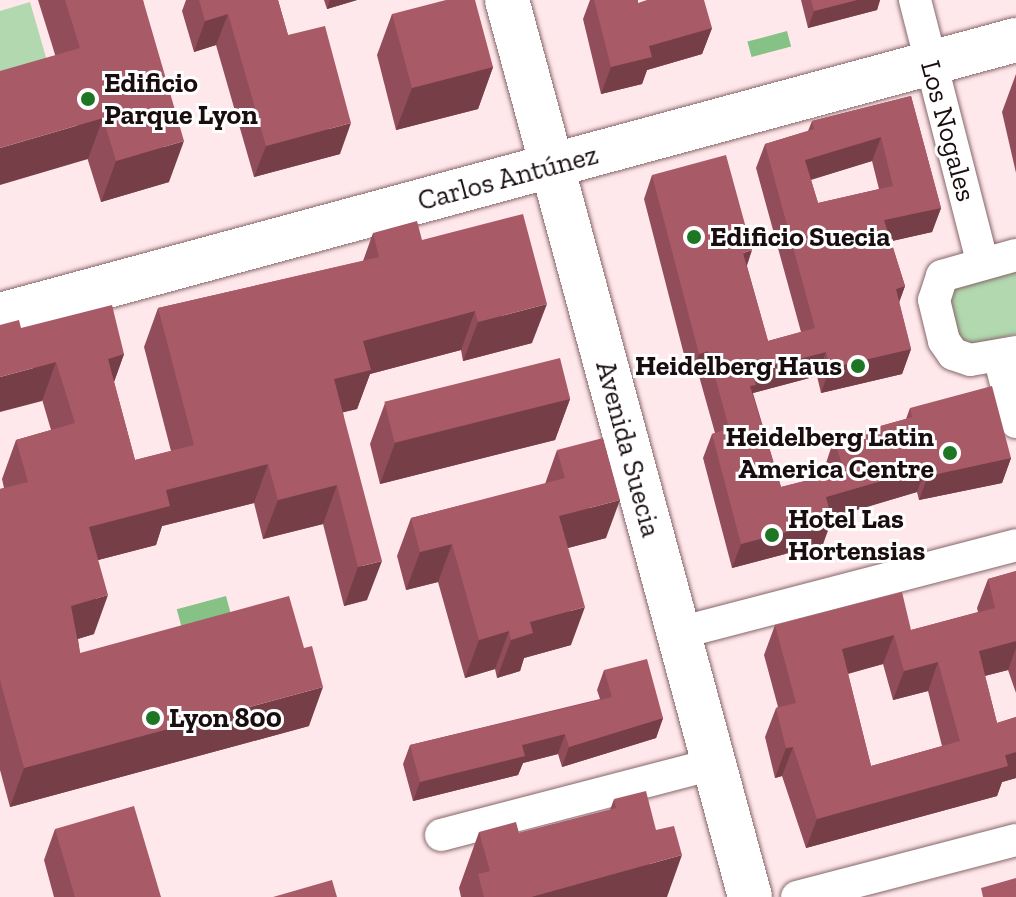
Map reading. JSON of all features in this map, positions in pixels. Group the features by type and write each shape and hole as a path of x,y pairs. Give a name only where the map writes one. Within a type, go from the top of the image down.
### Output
{"street":[{"name":"Avenida Suecia","path":"507,0 750,897"},
{"name":"Los Nogales","path":"915,0 982,261"},
{"name":"Carlos Antúnez","path":"0,315 1016,40"},
{"path":"1016,255 982,261 942,276 934,300 944,341 953,354 970,360 1008,354 1016,422"},
{"path":"679,633 1016,545"},
{"path":"441,835 714,764"},
{"path":"797,897 1016,840"}],"shaded area":[{"path":"30,2 54,85 0,101 0,11"},
{"path":"787,31 791,46 752,57 747,42"},
{"path":"1016,268 1016,334 968,346 954,339 950,289"},
{"path":"226,596 231,615 182,629 177,609"}],"building":[{"name":"Edificio Parque Lyon","path":"65,0 143,0 184,141 116,161 103,118 0,148 0,71 80,48"},
{"path":"199,0 278,0 288,35 325,26 351,123 266,146 228,14 205,21"},
{"path":"446,0 475,0 493,67 412,88 392,14"},
{"path":"594,0 638,0 638,3 647,0 704,0 712,28 649,46 652,57 611,67"},
{"path":"811,0 857,0 814,11"},
{"path":"911,96 941,208 884,220 905,286 896,289 911,349 830,368 826,352 752,371 756,385 750,386 781,487 844,471 834,439 912,417 910,408 992,386 1011,458 928,476 926,468 826,497 832,520 741,544 712,434 729,428 708,351 699,354 652,175 726,155 752,250 743,253 768,341 815,328 765,144 814,129 812,121","holes":["881,137 893,186 818,203 805,160"]},
{"path":"523,214 547,304 478,322 475,311 363,341 371,370 334,379 382,561 358,567 337,485 278,500 268,464 166,490 170,506 89,527 108,595 71,606 80,653 289,596 304,648 312,646 323,687 24,768 0,680 0,489 28,482 16,440 75,423 56,362 0,377 0,325 19,320 21,328 112,305 124,354 108,359 135,460 194,445 158,308 379,257 373,233 417,221 422,240"},
{"path":"560,358 570,399 395,443 384,402"},
{"path":"603,438 620,500 559,516 585,607 530,622 533,633 511,640 509,631 479,640 452,544 420,552 411,518 565,478 557,450"},
{"path":"1016,571 1016,641 979,651 997,723 1016,717 1016,752 1005,755 1008,766 817,819 793,747 786,748 776,708 796,703 775,625 902,592 911,630 995,608 988,579","holes":["894,635 904,671 938,662 960,741 871,766 842,649"]},
{"path":"647,659 663,718 569,747 565,734 522,745 525,756 420,782 410,745 612,697 604,670"},
{"path":"646,791 656,830 674,826 682,855 531,897 484,897 478,874 490,871 479,832 516,822 519,833 616,808 614,799"},
{"path":"134,806 161,897 75,897 55,829"},
{"path":"1016,878 1016,897 983,897 981,888"},
{"path":"332,880 337,897 273,897"}],"place":[{"name":"Edificio Parque Lyon","path":"88,99"},
{"name":"Edificio Suecia","path":"694,237"},
{"name":"Heidelberg Haus","path":"858,366"},
{"name":"Heidelberg Latin America Centre","path":"950,453"},
{"name":"Hotel Las Hortensias","path":"772,535"},
{"name":"Lyon 800","path":"153,718"}]}
